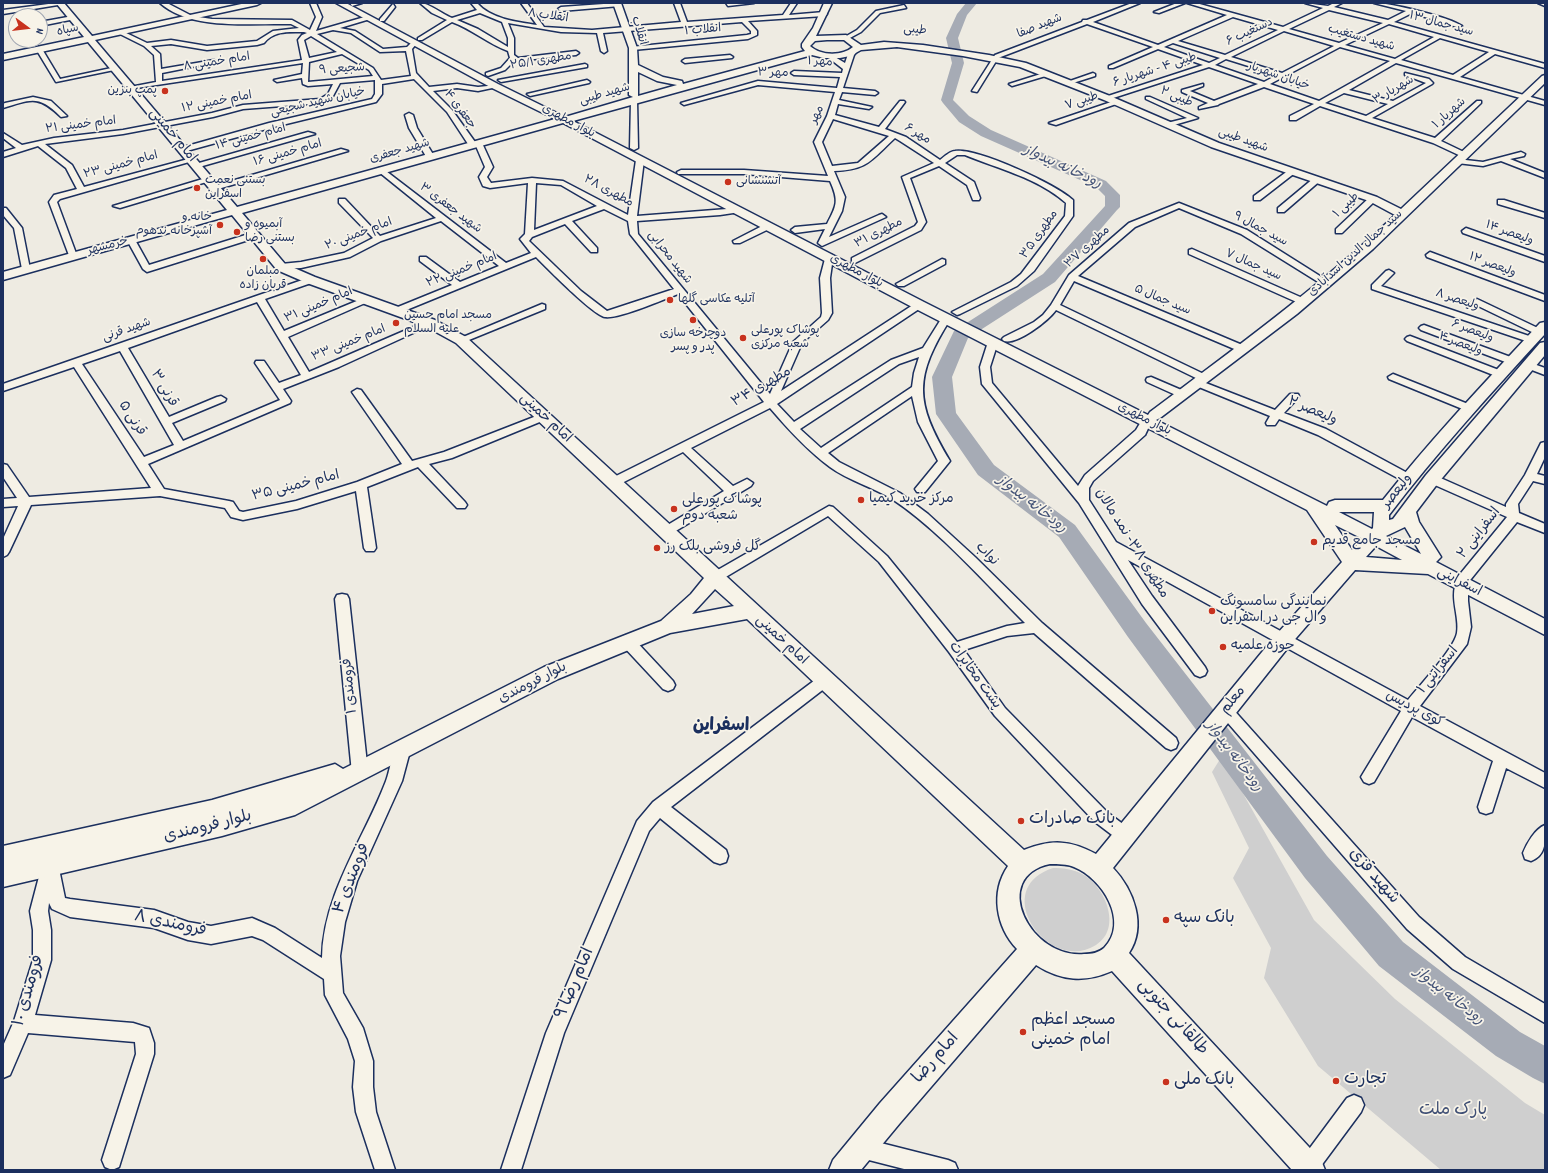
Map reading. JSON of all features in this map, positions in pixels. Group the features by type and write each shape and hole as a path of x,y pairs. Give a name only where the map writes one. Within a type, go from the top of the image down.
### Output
{"main road":[{"path":"84,31 117,32 248,3"},
{"path":"189,17 213,16 257,3"},
{"name":"بلوار مطهری","path":"340,3 414,44 544,105 640,160 822,243 901,284 971,326 1151,418 1335,506 1377,533"},
{"name":"بلوار مطهری","path":"353,3 382,20 414,44 488,74 498,83 530,94 544,105"},
{"path":"812,52 808,50 807,43 817,28 828,3"},
{"name":"امام خمینی","path":"61,4 281,266 311,280 430,323 461,340 749,611 1022,864"},
{"name":"انقلاب","path":"618,4 633,48 634,97"},
{"path":"817,28 824,32 829,32 836,29 857,45 856,49"},
{"name":"سپاه","path":"3,57 39,49 93,42 117,32"},
{"name":"طیبی","path":"807,43 827,37 846,38 896,41 975,53"},
{"name":"شهید طیبی","path":"567,118 588,114 609,105 773,55 807,43"},
{"name":"طیبی","path":"812,52 828,55 844,55 856,49 888,44 945,49"},
{"name":"شهید طیبی","path":"634,97 812,52"},
{"name":"شهید طیبی","path":"975,53 1035,66 1073,81 1107,98 1215,145 1406,209"},
{"path":"773,55 782,56 784,60"},
{"name":"شهید طیبی","path":"996,57 1031,68 1089,93 1107,98"},
{"name":"انقلاب","path":"633,66 660,78 679,83"},
{"name":"سید جمال الدین اسدآبادی","path":"1151,418 1304,302 1369,246 1406,209 1525,97 1543,83"},
{"path":"520,131 543,119 545,116 544,105 559,105"},
{"path":"520,131 550,126 562,126 588,130 595,116 609,105"},
{"path":"575,106 609,105"},
{"name":"شهید جعفری","path":"235,211 567,118"},
{"name":"بلوار مطهری","path":"588,130 634,148 681,172 737,210 919,304 954,317"},
{"path":"189,224 218,223 251,230 250,214 263,204"},
{"name":"خرمشهر","path":"3,276 235,211"},
{"name":"ولیعصر","path":"1377,533 1381,514 1412,475 1500,374 1541,334"},
{"name":"ولیعصر","path":"1377,533 1399,523 1432,479 1528,365 1541,334"},
{"name":"بلوار مطهری","path":"1151,418 1310,506 1377,533"},
{"path":"1412,475 1432,479"},
{"path":"1310,506 1326,524 1352,563 1431,563 1411,523 1408,512"},
{"path":"1335,506 1387,506"},
{"name":"معلم","path":"1098,869 1283,640 1377,533"},
{"name":"اسفراینی","path":"1377,533 1464,580 1545,628"},
{"path":"668,626 697,599 714,578"},
{"name":"اسفراینی","path":"1464,580 1545,615"},
{"path":"668,626 749,611"},
{"name":"بلوار فرومندی","path":"3,857 230,806 359,769 402,751 551,673 627,641 668,626"},
{"name":"بلوار فرومندی","path":"3,876 222,826 295,805 359,769"},
{"path":"1050,853 1066,854 1083,859 1098,869 1113,884 1122,902 1126,921 1124,940 1114,955 1101,964 1085,969 1073,968 1049,961 1033,950 1019,933 1010,914 1008,896 1013,878 1022,864 1035,856 1050,853"},
{"name":"امام رضا","path":"843,1170 1033,950"},
{"name":"طالقانی جنوبی","path":"1114,955 1309,1168"}],"street":[{"path":"163,3 189,17"},
{"path":"306,62 301,40 319,17 314,3"},
{"path":"423,3 451,20 476,30 498,46 511,50"},
{"path":"146,45 171,42 207,48 261,42 271,33 329,29 349,30 382,51 414,44 451,20 479,11 474,3"},
{"path":"524,3 541,27"},
{"path":"677,3 685,24"},
{"path":"730,10 751,3"},
{"path":"785,16 794,3"},
{"name":"شهید صفا","path":"996,57 1085,21 1137,3"},
{"path":"1157,12 1182,3"},
{"name":"شهید دستغیب","path":"1190,3 1545,103"},
{"name":"سید جمال ۱۳","path":"1308,3 1388,22 1545,66"},
{"name":"دستغیب ۶","path":"1209,65 1339,3"},
{"path":"1377,3 1412,11 1459,26"},
{"path":"3,12 38,5 61,4"},
{"path":"561,9 582,5 618,4"},
{"path":"382,20 393,6"},
{"path":"846,38 859,31 878,12 904,7"},
{"path":"730,10 743,19 824,14"},
{"name":"انقلاب ۸","path":"479,11 505,22 541,27 599,31 685,24 730,10"},
{"path":"1201,108 1216,104 1264,84 1340,45 1412,11"},
{"path":"1112,67 1160,48 1234,15"},
{"name":"خیابان شهید شجیعی","path":"183,150 279,124 368,103 377,99 378,81 376,72 297,24 285,21 213,16"},
{"path":"48,23 73,18"},
{"path":"329,29 368,18"},
{"name":"انقلاب ۱","path":"633,48 726,51 754,35 754,31 743,19"},
{"name":"خیابان شهریار","path":"1085,21 1320,104 1436,141 1460,158"},
{"path":"505,22 511,38 513,58"},
{"path":"599,31 604,51"},
{"path":"117,32 146,45 157,54 159,83"},
{"path":"1293,118 1346,90 1394,60 1440,36"},
{"path":"1174,41 1282,75"},
{"path":"414,44 412,73 415,77"},
{"path":"39,49 58,81 116,69"},
{"name":"مهر","path":"822,243 832,226 841,197 818,142 831,116 852,54 856,49"},
{"path":"685,61 726,51"},
{"path":"1454,77 1495,51"},
{"name":"امام خمینی ۸","path":"132,88 306,62 344,52"},
{"path":"513,58 523,60 576,53"},
{"path":"828,55 840,62 846,72"},
{"path":"975,91 996,57"},
{"path":"488,74 503,69 513,58"},
{"path":"159,71 214,62"},
{"name":"شجیعی ۹","path":"306,62 304,76 305,82 308,84 378,81 415,77"},
{"name":"طیبی ۴ - شهریار ۶","path":"1107,98 1209,65"},
{"name":"مطهری ۲۵/۱","path":"428,89 457,86 478,89 498,83 585,66"},
{"name":"مهر ۱","path":"794,72 846,72"},
{"path":"1012,84 1047,74"},
{"name":"شهریار ۳","path":"1366,119 1430,83 1427,80 1407,74"},
{"path":"1073,81 1093,75"},
{"path":"277,80 304,76"},
{"name":"جعفری ۴","path":"415,77 450,111 475,144 489,168 483,177 486,184 493,186"},
{"name":"امام خمینی ۱۲","path":"162,124 213,115 243,107 322,101 331,95 337,82"},
{"path":"530,94 587,82"},
{"name":"مهر ۳","path":"684,103 758,83 875,93"},
{"path":"1201,85 1184,91 1216,104"},
{"path":"1346,90 1393,103"},
{"path":"634,97 634,148"},
{"name":"طیبی ۲","path":"1148,98 1194,118 1170,125"},
{"path":"3,106 26,101 40,100 49,102 63,116"},
{"path":"836,102 869,106"},
{"path":"881,130 902,102"},
{"name":"طیبی ۷","path":"1053,123 1117,102"},
{"name":"شهریار ۱","path":"1436,141 1479,102"},
{"path":"409,115 413,128 430,156"},
{"name":"مهر ۶","path":"831,116 895,135 971,184 976,198"},
{"name":"امام خمینی ۲۱","path":"3,155 38,143 75,136 123,132 162,124"},
{"name":"امام خمینی ۱۴","path":"194,162 311,134"},
{"path":"3,135 20,148"},
{"path":"828,169 861,166 895,135"},
{"path":"38,143 69,167 81,189"},
{"name":"امام خمینی ۱۶","path":"117,206 344,151"},
{"name":"مطهری ۳۵","path":"940,163 958,152 966,153 1056,190 1070,202 1071,208 1069,216 1064,224 1024,276 1014,284 954,317"},
{"path":"1460,158 1483,164 1521,154"},
{"path":"1502,159 1545,176"},
{"path":"631,218 638,182 640,160"},
{"name":"امام خمینی ۲۳","path":"73,256 52,202 57,197 81,189 194,162"},
{"name":"مطهری ۳۱","path":"855,260 918,228 921,225 922,222 906,177 912,173 940,163"},
{"path":"1535,172 1545,168"},
{"name":"شهید جعفری ۳","path":"382,170 418,200 444,218 505,266"},
{"path":"681,172 744,172 834,179"},
{"path":"1257,198 1292,172"},
{"path":"529,235 532,180"},
{"name":"مطهری ۲۸","path":"493,186 532,180 563,183 604,206 631,218 720,213 737,210"},
{"path":"1281,210 1317,180"},
{"name":"طیبی ۱","path":"1339,231 1373,199"},
{"path":"342,201 378,239"},
{"path":"1501,202 1545,216"},
{"name":"مطهری ۳۷","path":"994,338 1036,324 1055,306 1072,277 1132,225 1180,205"},
{"name":"سید جمال ۹","path":"1180,205 1244,232 1326,282"},
{"path":"604,206 529,235 524,239 525,242 578,293 605,314 611,314 678,291"},
{"path":"3,210 18,228 26,269"},
{"name":"امام خمینی ۲۰","path":"281,266 301,265 347,255 378,239 444,218"},
{"name":"شهید محرابی","path":"631,218 634,234 678,291 770,403"},
{"path":"822,243 882,218"},
{"path":"567,221 594,250"},
{"path":"737,241 768,226"},
{"path":"795,230 832,226"},
{"path":"131,240 147,269 251,230"},
{"name":"ولیعصر ۱۴","path":"1466,231 1545,259"},
{"name":"سید جمال ۷","path":"1192,252 1304,302"},
{"name":"امام خمینی ۲۲","path":"396,310 536,254"},
{"name":"ولیعصر ۱۲","path":"1430,255 1545,298"},
{"path":"770,403 798,342 825,318 827,305 826,278 829,257"},
{"path":"423,258 458,285"},
{"path":"901,284 942,262"},
{"name":"ولیعصر ۸","path":"1389,273 1375,287 1541,334"},
{"name":"سید جمال ۵","path":"1072,277 1243,349"},
{"name":"شهید قرنی","path":"3,388 311,280"},
{"path":"260,298 306,375"},
{"name":"امام خمینی ۳۱","path":"282,336 367,300"},
{"path":"1477,302 1541,334"},
{"name":"مطهری ۳۴","path":"612,483 770,403 919,304"},
{"name":"ولیعصر ۲","path":"1055,306 1201,380 1277,414 1322,432 1412,475"},
{"path":"461,340 542,308"},
{"path":"921,489 944,461 932,443 922,419 916,399 916,389 922,362 933,337 954,317"},
{"name":"امام خمینی ۳۳","path":"277,388 306,375 350,359 430,323"},
{"name":"ولیعصر ۶","path":"1424,328 1512,361"},
{"path":"994,338 985,367 987,384 1083,500"},
{"name":"ولیعصر ۴","path":"1410,339 1500,374"},
{"name":"قرنی ۳","path":"122,346 180,446"},
{"path":"794,428 895,362 928,350"},
{"name":"قرنی ۵","path":"76,362 160,492"},
{"path":"141,463 286,401 260,363"},
{"path":"1528,365 1545,372"},
{"path":"1393,377 1469,408"},
{"path":"1152,380 1182,394"},
{"path":"820,453 916,389"},
{"path":"357,392 409,466"},
{"path":"1271,423 1277,414 1294,396"},
{"path":"166,422 221,399"},
{"name":"نواب","path":"770,403 820,453 835,465 896,496 924,517 971,560 1037,627 1171,743"},
{"name":"امام خمینی ۳۵","path":"3,503 140,492 160,492 229,505 235,514 243,516 297,505 361,485 409,466 461,450 543,417"},
{"name":"مطهری ۳۸- نمد مالان","path":"1151,418 1141,432 1089,478 1083,485 1081,492 1083,500 1147,600 1200,671"},
{"name":"اسفراینی ۲","path":"1464,580 1514,517 1512,504 1530,476 1545,446"},
{"path":"684,447 732,492"},
{"path":"421,463 461,505"},
{"path":"3,468 26,502 3,552"},
{"path":"1530,476 1545,480"},
{"path":"1432,479 1514,517 1545,529"},
{"path":"665,532 747,483"},
{"path":"361,485 370,548"},
{"name":"پشت مخابرات","path":"714,578 830,510 883,559 954,648 1000,712 1101,817 1126,836"},
{"name":"کوی پردیس","path":"1110,544 1283,640 1545,781"},
{"name":"اسفراینی ۱","path":"1369,777 1410,708 1460,644 1465,634 1465,618 1461,601 1464,580"},
{"name":"فرومندی ۱","path":"342,599 359,769"},
{"path":"954,648 1007,631 1037,627"},
{"path":"627,641 668,685"},
{"name":"امام رضا ۹","path":"511,1170 555,1033 643,826 659,807 824,681"},
{"name":"شهید قزی","path":"1226,711 1413,923 1459,963 1545,1014"},
{"name":"فرومندی ۴","path":"384,1170 366,1112 363,1087 364,1061 356,1035 334,995 332,956 336,922 348,880 394,781 402,751"},
{"path":"1486,807 1502,757"},
{"path":"659,807 720,856"},
{"path":"1531,853 1545,833"},
{"name":"فرومندی ۸","path":"50,865 58,903 70,908 154,919 188,931 211,935 252,927 269,934 332,975"},
{"name":"فرومندی ۱۰","path":"3,1068 23,1023 42,960 42,930 39,911 50,865"},
{"path":"23,1023 133,1032 142,1035 145,1043 145,1054 112,1160"},
{"path":"1309,1168 1354,1105"},
{"path":"861,1148 948,1170"}],"green space":[{"name":"پارک ملت","path":"1222,756 1314,920 1395,999 1525,1103 1545,1115 1545,1170 1441,1170 1318,1066 1264,978 1271,948 1233,878 1249,848 1212,772"},
{"path":"1053,868 1068,869 1082,874 1098,888 1104,897 1110,918 1104,938 1096,945 1078,951 1060,949 1045,939 1032,926 1026,910 1026,893 1034,879"}],"waterway":[{"name":"رودخانه بیدواز","path":"972,3 962,14 952,38 958,63 947,100 964,119 986,133 1101,184 1113,195 1112,207 1049,278 960,335 942,377 946,414 986,470 1067,531 1137,630 1316,867 1391,954 1508,1044 1545,1066"}],"place":[{"name":"پمپ بنزین","path":"165,91"},
{"name":"آتشنشانی","path":"728,182"},
{"name":"بستنی نعمت اسفراین","path":"197,188"},
{"name":"خانه و آشپزخانه ندهوم","path":"220,225"},
{"name":"آبمیوه و بستنی رضا","path":"237,232"},
{"name":"مبلمان قربان زاده","path":"263,259"},
{"name":"آتلیه عکاسی گلها","path":"670,300"},
{"name":"دوچرخه سازی پدر و پسر","path":"693,320"},
{"name":"مسجد امام حسین علیه السلام","path":"396,323"},
{"name":"پوشاک پورعلی شعبه مرکزی","path":"743,338"},
{"name":"مرکز خرید کیمیا","path":"861,500"},
{"name":"پوشاک پورعلی شعبه دوم","path":"674,509"},
{"name":"مسجد جامع قدیم","path":"1314,542"},
{"name":"گل فروشی بلک رز","path":"657,548"},
{"name":"نمایندگی سامسونگ و ال جی در اسفراین","path":"1212,611"},
{"name":"حوزه علمیه","path":"1223,647"},
{"name":"بانک صادرات","path":"1021,821"},
{"name":"بانک سپه","path":"1166,920"},
{"name":"مسجد اعظم امام خمینی","path":"1023,1032"},
{"name":"تجارت","path":"1336,1081"},
{"name":"بانک ملی","path":"1166,1082"}],"district":[{"name":"اسفراین","path":"721,728"}]}
